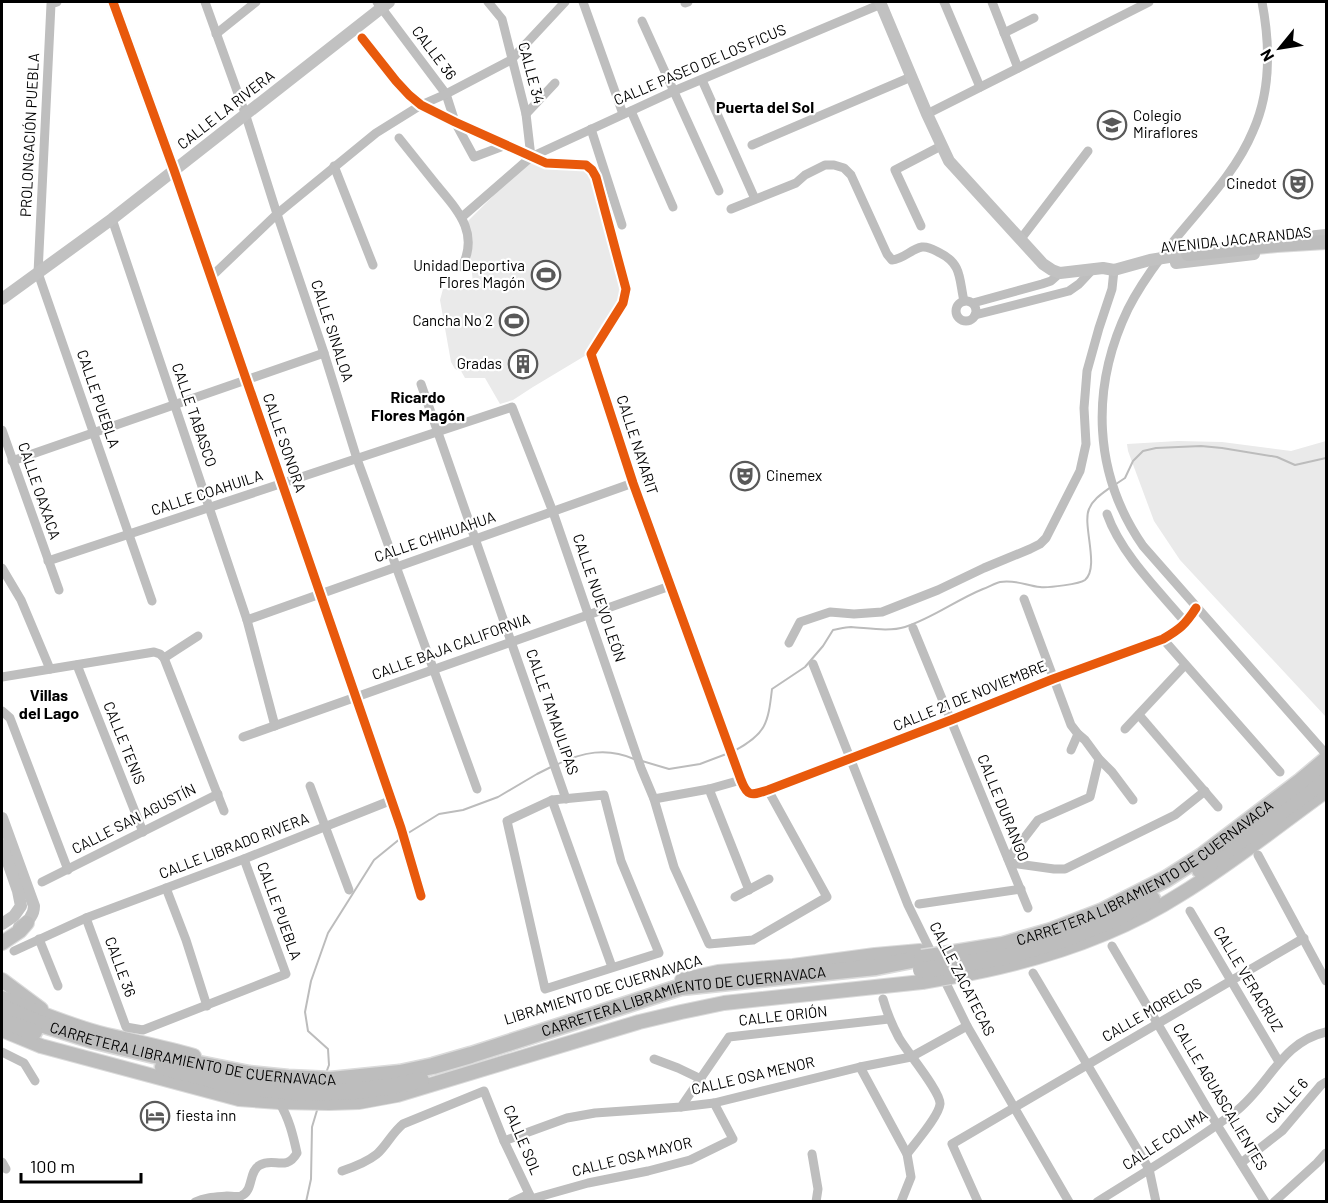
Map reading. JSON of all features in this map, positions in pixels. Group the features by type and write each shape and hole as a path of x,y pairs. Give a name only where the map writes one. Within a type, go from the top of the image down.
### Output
{"highway":[{"name":"CARRETERA LIBRAMIENTO DE CUERNAVACA","path":"2,1021 90,1050 240,1088 320,1087 400,1073 471,1055 681,987 945,962 1051,931 1103,911 1166,879 1202,856 1326,764"},
{"name":"CARRETERA LIBRAMIENTO DE CUERNAVACA","path":"4,997 44,1025 92,1040 154,1056 320,1087"}],"main road":[{"path":"1188,254 1278,245 1326,244"},
{"path":"4,997 49,1016 97,1032 249,1068 320,1087 359,1102 397,1095 639,1022 921,965 945,962 1015,963 1080,944 1126,924 1180,895 1216,872 1326,790"},
{"path":"2,943 20,931 27,923"},
{"path":"2,980 49,1016"},
{"path":"2,1030 41,1046 89,1060 239,1098 279,1102 320,1087"}],"street":[{"name":"PROLONGACIÓN PUEBLA","path":"38,273 51,4 57,2"},
{"name":"CALLE SONORA","path":"113,2 174,170 392,800 421,896"},
{"name":"CALLE SINALOA","path":"205,2 245,113 357,459 477,789"},
{"path":"216,34 256,2"},
{"name":"CALLE 34","path":"488,2 502,18 526,114 531,157"},
{"path":"211,276 277,214 376,134 421,105 511,60 565,2"},
{"path":"583,2 627,113 673,207"},
{"path":"944,2 980,87"},
{"path":"992,2 1018,68"},
{"path":"927,114 1149,2"},
{"path":"1262,2 1266,25 1266,77 1262,105 1255,129 1244,150 1215,192 1156,261 1129,307 1111,353 1102,406 1101,429 1109,473 1132,531 1326,764"},
{"path":"881,3 927,114 949,160 1042,264 1060,273"},
{"name":"CALLE PASEO DE LOS FICUS","path":"462,217 531,157 674,91 881,3"},
{"name":"CALLE LA RIVERA","path":"2,299 112,219 382,4"},
{"name":"CALLE 36","path":"382,4 446,94 455,122 474,158 506,145"},
{"path":"1004,33 1034,18"},
{"path":"642,21 719,191"},
{"name":"CALLE NAYARIT","path":"362,38 396,81 421,105 546,163 586,165 592,170 599,186 626,289 623,303 591,354 633,483 745,791"},
{"path":"752,145 911,77"},
{"path":"702,80 755,199"},
{"path":"526,114 555,84"},
{"path":"591,129 622,225"},
{"path":"399,138 462,217 469,246 462,267"},
{"path":"921,226 895,170 941,146"},
{"path":"1020,240 1088,151"},
{"path":"731,209 796,183 805,175 825,165 844,168 851,175 887,254 892,260 900,259 921,247 929,247 951,258 957,267 968,302 976,309 975,315"},
{"path":"334,166 373,265"},
{"name":"CALLE TABASCO","path":"112,219 247,620 275,726"},
{"name":"AVENIDA JACARANDAS","path":"1060,273 1103,268 1114,270 1209,248 1326,235"},
{"name":"AVENIDA JACARANDAS","path":"1156,261 1326,244"},
{"path":"1060,273 1042,284 957,306 958,316 967,321 975,315 1069,291 1093,269"},
{"path":"789,643 800,622 830,612 854,614 882,612 1030,549 1046,538 1080,471 1086,444 1084,408 1087,371 1112,290 1114,270"},
{"name":"CALLE PUEBLA","path":"38,273 152,601"},
{"path":"12,461 324,353"},
{"name":"CALLE TAMAULIPAS","path":"421,384 566,799"},
{"name":"CALLE COAHUILA","path":"48,561 512,407"},
{"name":"CALLE NUEVO LEÓN","path":"512,407 553,512 589,614 641,768 654,799 674,867 709,944 753,940 827,897 768,790"},
{"name":"CALLE OAXACA","path":"2,430 59,590"},
{"name":"CALLE CHIHUAHUA","path":"247,620 633,483"},
{"path":"1107,514 1111,527 1129,555 1186,622"},
{"path":"3,573 21,600 50,669"},
{"name":"CALLE BAJA CALIFORNIA","path":"243,737 670,586"},
{"path":"1024,599 1071,725 1133,800"},
{"name":"CALLE 21 DE NOVIEMBRE","path":"745,791 755,794 768,790 1053,679 1163,639 1179,630 1196,608"},
{"name":"CALLE DURANGO","path":"913,628 1028,908"},
{"path":"2,676 154,652 164,658 198,636"},
{"path":"1163,639 1280,772"},
{"name":"CALLE SAN AGUSTÍN","path":"2,711 10,718 68,870 218,794 164,658"},
{"name":"CALLE TENIS","path":"77,664 143,832"},
{"name":"CALLE ZACATECAS","path":"813,664 908,905 967,1026 1069,1202"},
{"path":"1125,729 1185,665"},
{"path":"1139,715 1218,807"},
{"path":"1071,750 1078,734"},
{"path":"1099,759 1090,797 1038,820 1009,861 1065,869 1175,815 1205,791"},
{"path":"654,799 709,789 741,780"},
{"path":"310,786 349,890"},
{"path":"709,789 749,890"},
{"path":"218,794 224,811"},
{"name":"CALLE TAMAULIPAS","path":"604,795 621,861 659,952 545,989 507,821 552,800 566,799 604,795"},
{"name":"CALLE LIBRADO RIVERA","path":"14,951 86,918 392,800"},
{"path":"552,800 612,967"},
{"path":"2,818 34,906 32,916 27,923 5,928"},
{"path":"2,845 21,906 5,928"},
{"path":"1258,855 1326,981"},
{"name":"CALLE PUEBLA","path":"207,1006 286,974 244,859"},
{"path":"42,882 68,870"},
{"path":"735,897 769,879"},
{"path":"166,888 186,940 207,1006"},
{"path":"919,904 1021,889"},
{"name":"CALLE VERACRUZ","path":"1190,911 1279,1062"},
{"name":"CALLE 36","path":"86,918 126,1027 143,1030 207,1006"},
{"name":"CALLE MORELOS","path":"978,1202 952,1144 1304,938"},
{"path":"39,939 58,986"},
{"name":"CALLE AGUASCALIENTES","path":"1112,946 1265,1202"},
{"path":"1033,973 1149,1169 1156,1202"},
{"path":"883,999 890,1019 911,1057 936,1091 940,1102 938,1112 907,1154"},
{"name":"CALLE ORIÓN","path":"681,1107 729,1037 890,1019"},
{"name":"CALLE OSA MENOR","path":"504,1141 567,1118 595,1113 714,1103 860,1067 911,1057 967,1026"},
{"name":"CALLE COLIMA","path":"1097,1202 1217,1125 1238,1109 1261,1086 1279,1062 1304,1040 1315,1034 1326,1032"},
{"path":"2,1052 24,1063 35,1081"},
{"path":"654,1059 701,1079"},
{"path":"860,1067 907,1154 911,1177 902,1202"},
{"name":"CALLE 6","path":"1241,1163 1282,1131 1326,1082"},
{"name":"CALLE SOL","path":"342,1171 363,1163 377,1153 394,1131 403,1124 484,1091 531,1198"},
{"path":"195,1202 205,1197 240,1196 247,1191 254,1169 262,1163 287,1163 294,1160 297,1153 292,1130 279,1102"},
{"name":"CALLE OSA MAYOR","path":"531,1198 690,1160 733,1139 714,1103"},
{"path":"1274,1202 1326,1153"},
{"path":"812,1154 818,1189 816,1202"},
{"path":"512,1202 531,1198"}],"shaded area":[{"name":"Unidad Deportiva Flores Magón","path":"528,161 545,166 585,168 590,172 624,290 622,301 588,354 513,400 500,404 485,378 465,378 461,371 455,369 451,362 440,300 443,289 473,283 467,222"},
{"path":"1178,441 1222,442 1291,451 1326,441 1326,717 1180,560 1154,521 1127,444"}],"waterway":[{"path":"1116,484 1125,478 1133,461 1143,451 1156,448 1201,446 1222,448 1277,457 1295,465 1326,458"},
{"path":"734,751 753,739 763,727 767,720 772,689 805,667 833,630 849,627 885,629 905,627 1000,582 1011,581 1044,587 1085,580 1091,566 1087,516 1091,505 1111,487"},
{"path":"556,765 585,754 604,752 634,759"},
{"path":"642,761 669,769 700,764 729,753"},
{"path":"405,835 439,814 463,810 498,797 551,767"},
{"path":"326,1073 329,1065 328,1049 308,1031 305,1012 311,981 328,933 374,860 401,838"},
{"path":"306,1202 311,1179 312,1127 318,1107"}],"cycle path":[{"path":"113,2 174,170 401,828 421,896"},
{"path":"362,38 396,81 421,105 546,163 586,165 596,177 626,289 623,303 591,354 633,483 741,780 748,792 754,794 768,790 1053,679 1163,639 1182,626 1196,608"}],"place":[{"name":"Colegio Miraflores","path":"1112,125"},
{"name":"Cinedot","path":"1298,184"},
{"name":"Unidad Deportiva Flores Magón","path":"546,275"},
{"name":"Cancha No 2","path":"514,321"},
{"name":"Gradas","path":"523,364"},
{"name":"Cinemex","path":"745,476"},
{"name":"fiesta inn","path":"155,1116"}],"district":[{"name":"Puerta del Sol","path":"765,107"},
{"name":"Ricardo Flores Magón","path":"418,406"},
{"name":"Villas del Lago","path":"49,704"}]}
